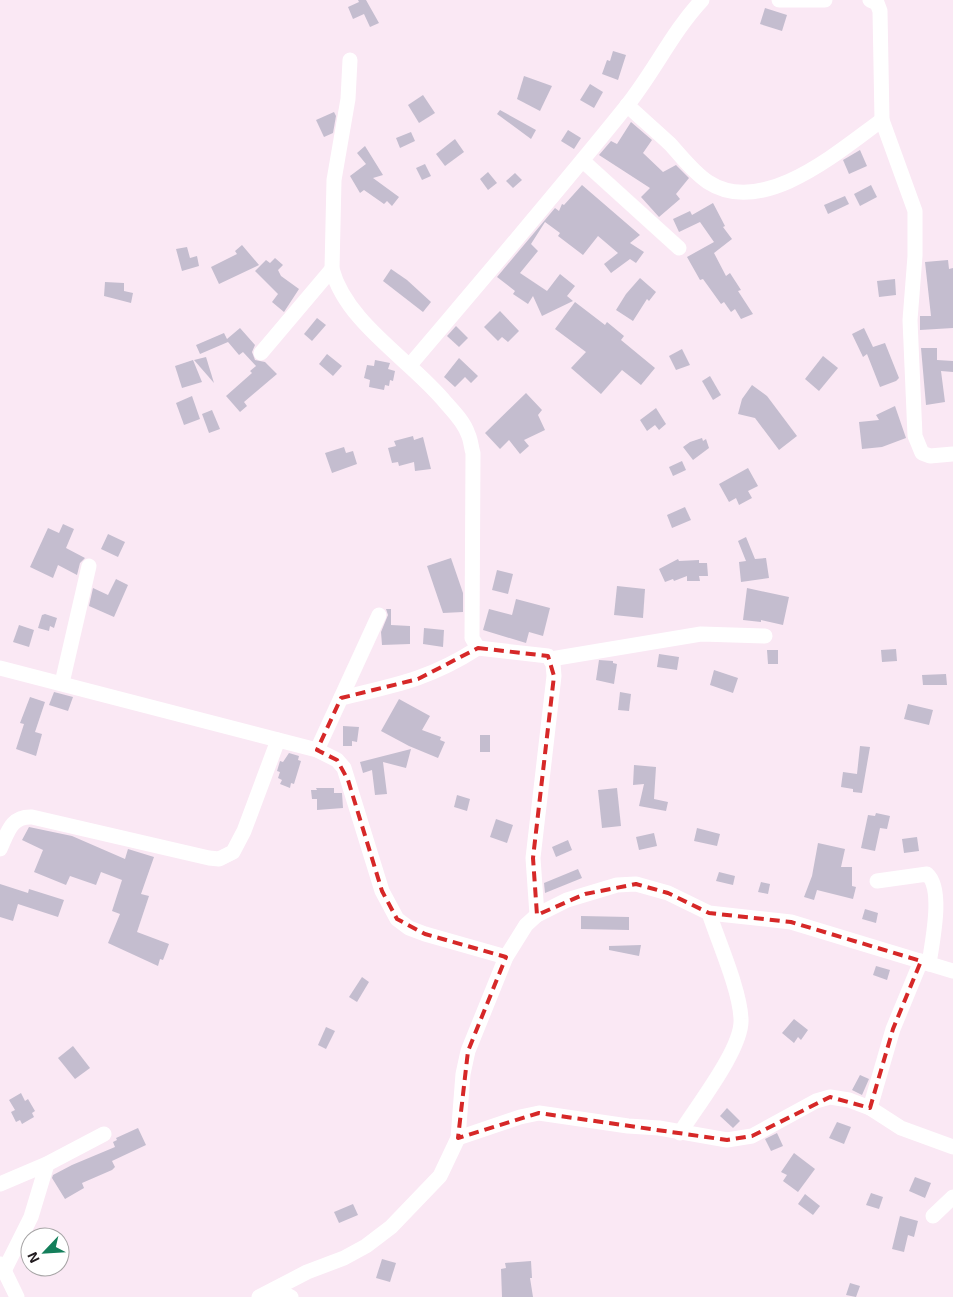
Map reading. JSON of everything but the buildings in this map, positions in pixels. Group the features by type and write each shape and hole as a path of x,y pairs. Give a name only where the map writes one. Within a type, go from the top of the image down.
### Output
{"street":[{"path":"410,365 583,161 627,105 679,28 702,0"},
{"path":"779,0 825,0"},
{"path":"870,0 877,2 880,11 882,120 915,211 915,256 910,320 915,436 922,453 930,456 953,454"},
{"path":"350,60 348,99 334,180 332,269 341,294 352,308 442,398 468,433 473,453 472,638 478,648"},
{"path":"627,105 708,182 727,189 746,192 773,188 797,178 882,120"},
{"path":"583,161 679,248"},
{"path":"261,353 332,269"},
{"path":"62,683 89,566"},
{"path":"317,750 378,615"},
{"path":"341,698 418,679 447,667 478,648 541,655 551,659 701,634 765,636"},
{"path":"537,915 533,858 554,676 551,659"},
{"path":"0,668 62,683 124,702 317,750 337,760 344,768 382,891 397,919 409,928 425,934 506,957"},
{"path":"0,849 12,824 17,819 32,817 209,858 226,857 233,852 244,831 278,740"},
{"path":"870,1108 894,1029 925,962 936,904 936,890 932,878 927,874 877,882"},
{"path":"259,1297 308,1272 352,1254 391,1227 440,1176 458,1138 468,1051 506,957 526,925 537,915 585,894 616,885 636,884 668,893 709,912 791,922 953,970"},
{"path":"680,1133 728,1058 738,1038 742,1020 709,912"},
{"path":"458,1138 520,1117 539,1113 727,1140 752,1136 816,1100 830,1097 849,1100 870,1108 901,1128 953,1147"},
{"path":"0,1184 47,1164 104,1134"},
{"path":"17,1297 2,1267 31,1218 47,1164"},
{"path":"933,1216 953,1197"},
{"path":"276,1289 292,1297"}],"highlighted area":[{"path":"478,648 548,656 554,676 533,858 537,915 585,894 636,884 668,893 709,913 791,922 921,961 893,1029 870,1108 830,1097 752,1136 727,1140 539,1113 458,1138 468,1051 506,957 425,934 397,919 382,891 348,780 337,760 317,750 341,698 418,679"}]}
